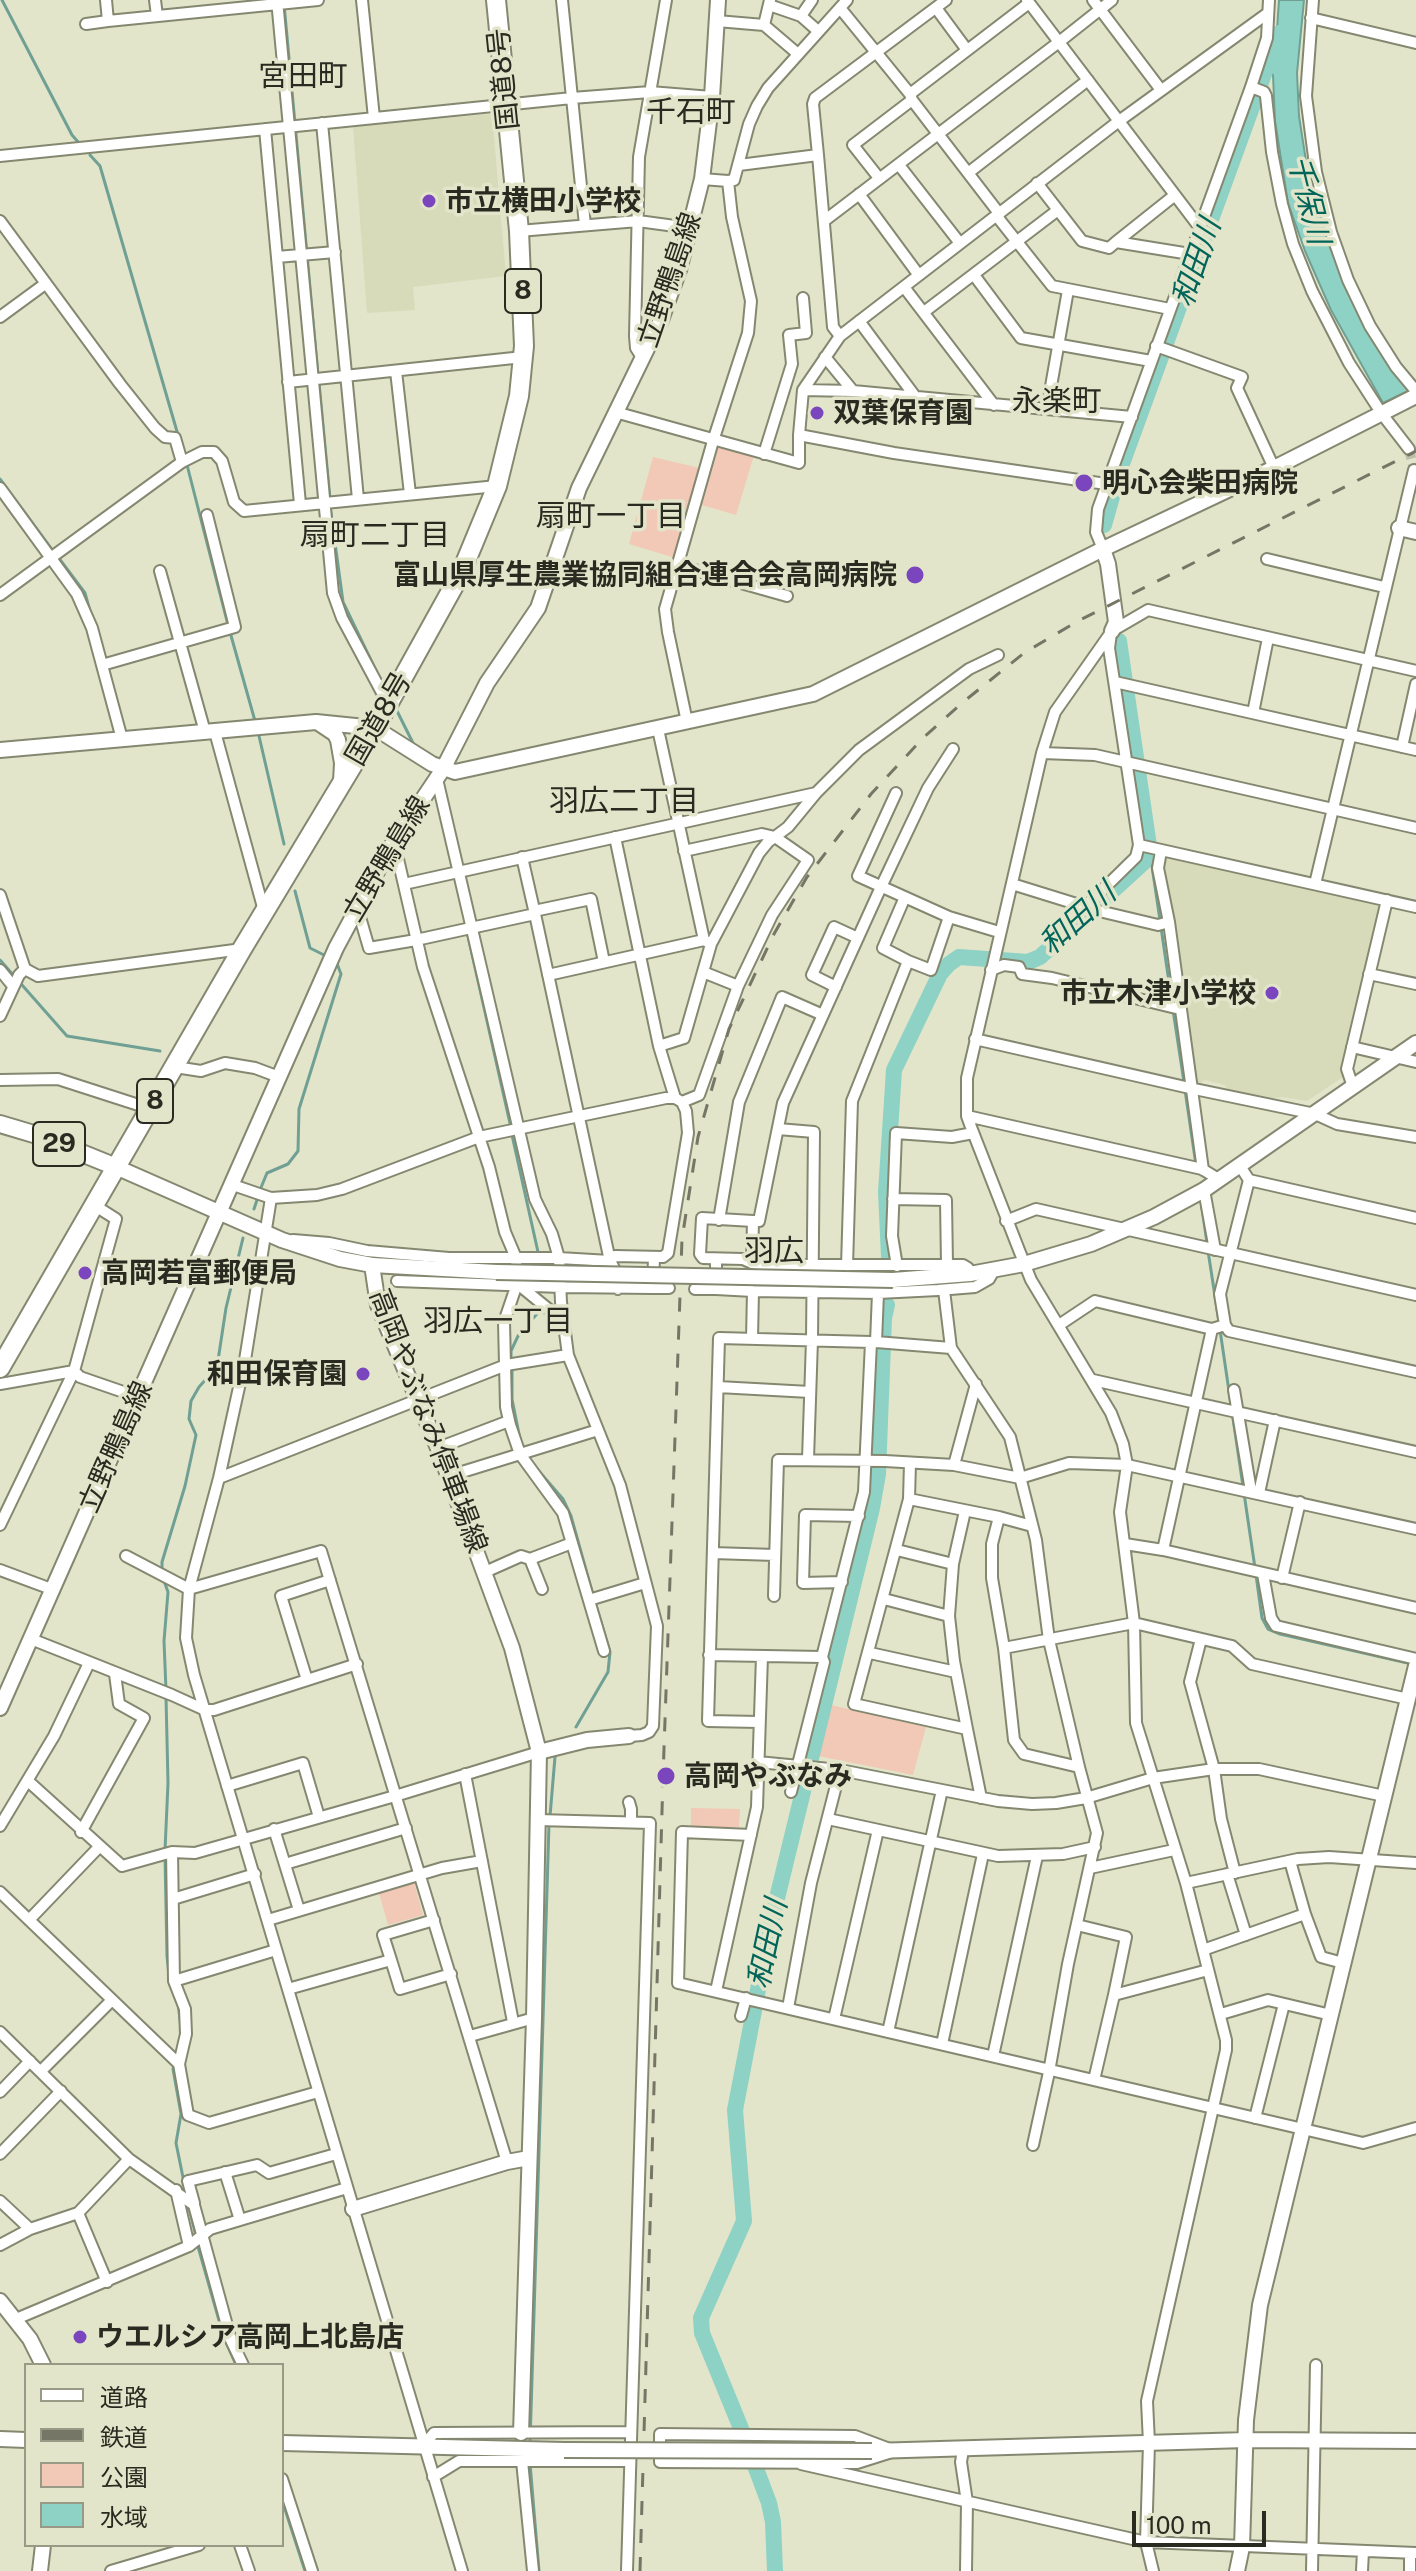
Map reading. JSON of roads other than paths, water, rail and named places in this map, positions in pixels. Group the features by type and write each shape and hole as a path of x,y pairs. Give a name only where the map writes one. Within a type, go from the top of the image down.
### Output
{"highway":[{"name":"国道8号","path":"0,1368 264,911 375,728 461,573 497,486 519,396 524,304 496,0"}],"main road":[{"name":"29","path":"0,1124 37,1135 116,1167"}],"street":[{"path":"106,0 108,21"},
{"path":"155,0 157,16"},
{"path":"86,24 157,16 204,6 318,0"},
{"path":"362,0 374,118"},
{"path":"562,0 585,225"},
{"path":"643,359 636,348 635,336 639,157 666,0"},
{"name":"立野鴨島線","path":"0,1708 333,955 388,851 440,774 487,683 538,608 579,488 643,359 674,283 702,179 712,97 718,0"},
{"path":"801,16 812,0"},
{"path":"840,336 833,327 813,104 815,98 946,0"},
{"path":"824,221 1059,42 1097,5 1112,0"},
{"path":"1153,2571 1146,2542 1147,2401 1226,2050 1221,2014 1186,1883 1136,1723 1134,1623 1120,1512 1127,1465 1123,1444 1093,1380 1024,1264 967,1116 967,1078 1042,753 1055,712 1116,622 1108,564 1096,532 1098,509 1190,254 1257,89 1267,38 1269,0"},
{"path":"0,750 316,722 375,728 440,774 468,771 813,694 1384,413 1415,395 1370,326 1348,280 1331,232 1316,172 1306,96 1313,0"},
{"path":"879,178 853,145 1028,1 1200,228"},
{"path":"278,2 333,593 342,618 388,704"},
{"path":"764,25 770,2 801,16 818,31"},
{"path":"702,179 734,180 757,106 798,54 844,4 998,212 999,219 1052,286 1170,309"},
{"path":"1097,5 1161,90"},
{"path":"936,8 967,50"},
{"path":"615,412 799,463 803,390 840,336 998,212 1268,13"},
{"path":"1311,18 1416,43"},
{"path":"717,21 764,25 798,54"},
{"path":"968,173 1088,80"},
{"path":"1257,89 1282,204 1293,244 1312,291 1334,335 1409,449"},
{"path":"0,156 572,98 650,92 712,97"},
{"path":"322,123 358,499"},
{"path":"265,129 300,504"},
{"path":"739,165 818,155"},
{"path":"899,165 959,242"},
{"path":"687,722 665,609 713,441 748,333 751,301 732,217 728,181"},
{"path":"1037,183 1082,241 1109,248 1175,195"},
{"path":"859,194 918,274"},
{"path":"924,312 1058,210"},
{"path":"0,221 155,428 165,437 175,438 186,459"},
{"path":"519,231 638,221 690,228"},
{"path":"1116,242 1190,254"},
{"path":"277,257 335,252"},
{"path":"974,275 1021,338 1151,361"},
{"path":"0,317 45,284"},
{"path":"904,287 994,405"},
{"path":"1047,409 1068,290"},
{"path":"764,454 792,364 789,335 806,333 803,298"},
{"path":"859,321 917,399"},
{"path":"1158,346 1242,377 1237,388 1274,468"},
{"path":"288,382 523,357"},
{"path":"825,357 853,391"},
{"path":"396,371 410,494"},
{"path":"803,390 853,391 1132,417"},
{"path":"799,435 894,453 1106,484"},
{"path":"0,595 186,459 202,452 214,452 222,461 234,502 244,511 497,486"},
{"path":"1315,884 1414,470"},
{"path":"0,488 54,555 77,594 92,628 122,739"},
{"path":"102,665 235,627 207,515"},
{"path":"1399,528 1416,532"},
{"path":"1267,559 1384,587"},
{"path":"677,565 787,596"},
{"path":"160,571 264,911"},
{"path":"1091,909 1136,857 1141,846 1109,648 1112,631 1148,610 1416,671"},
{"path":"1253,713 1268,638"},
{"path":"659,1046 684,1038 703,972 708,942 759,853 788,827 816,793 859,750 969,669 998,655"},
{"path":"1117,683 1416,750"},
{"path":"1402,747 1412,722 1416,684"},
{"path":"316,722 335,734 338,740 341,782"},
{"path":"658,729 684,851 708,942"},
{"path":"812,1271 743,1259 703,1258 700,1254 702,1218 759,1221 783,1103 928,788 953,749"},
{"path":"1042,753 1095,755 1416,828"},
{"path":"28,1781 122,1866 167,1853 195,1853 539,1752 587,1740 649,1732 653,1726 657,1626 620,1485 568,1355 559,1258 552,1234 535,1199 514,1131 455,872 440,774"},
{"path":"404,884 816,793"},
{"path":"896,793 858,876 949,917 999,932"},
{"path":"233,1185 271,1198 317,1195 342,1189 479,1137 666,1098 679,1100 699,1095 738,986 772,915 808,860 775,837 762,834 684,851"},
{"path":"282,1240 449,1258 610,1261 615,1256 663,1257 668,1253 688,1133 686,1111 659,1046 615,837"},
{"path":"1141,846 1416,907"},
{"path":"1159,850 1164,924 1179,1008 1198,1169"},
{"path":"388,851 398,859 423,967 489,1167 505,1232 516,1258 517,1284 504,1322 509,1421 520,1454 563,1513 604,1651"},
{"path":"522,857 618,1289"},
{"path":"1012,884 1091,909 1164,924"},
{"path":"0,895 25,969 38,976 242,949"},
{"path":"905,897 883,948 908,961 931,970 949,917"},
{"path":"357,907 369,948 468,929 591,899 604,962"},
{"path":"1353,1087 1347,1069 1387,900"},
{"path":"836,987 812,975 834,927 858,938"},
{"path":"548,975 708,942"},
{"path":"847,1266 852,1101 908,961"},
{"path":"992,967 1019,967 1022,974 1052,978 1179,1008"},
{"path":"0,1016 4,995 25,969"},
{"path":"0,970 13,986"},
{"path":"703,972 738,986"},
{"path":"1369,974 1416,984"},
{"path":"719,1220 739,1102 782,997 823,1015"},
{"path":"975,1039 1315,1114 1337,1124 1416,1137"},
{"path":"372,1265 496,1272 970,1274 1024,1264 1126,1230 1204,1190 1416,1043"},
{"path":"1352,1047 1416,1062"},
{"path":"175,1067 201,1071 225,1063 255,1068 279,1077"},
{"path":"0,1080 58,1079 151,1109"},
{"path":"967,1116 1198,1169 1220,1180"},
{"path":"778,1129 814,1132 808,1459"},
{"path":"895,1273 892,1236 896,1133 952,1137 973,1133"},
{"path":"1240,1166 1249,1180 1416,1218"},
{"name":"高岡やぶなみ停車場線","path":"116,1167 282,1240 340,1259 372,1265 378,1305 449,1476 512,1648 539,1752 541,1820 529,2158 527,2433"},
{"path":"1163,1550 1196,1402 1217,1328 1220,1294 1249,1180"},
{"path":"1204,1190 1215,1250"},
{"path":"271,1198 245,1360 219,1478 189,1589 186,1638 227,1786 462,2571"},
{"path":"893,1199 946,1200 947,1265"},
{"path":"0,1525 74,1371 116,1219 94,1205"},
{"path":"1006,1221 1036,1209 1416,1295"},
{"path":"752,1263 753,1221"},
{"path":"653,1288 654,1257"},
{"path":"716,1259 716,1289"},
{"path":"785,1277 847,1266 895,1273 963,1265 970,1274"},
{"path":"695,1289 878,1293 944,1290 975,1287 989,1279 994,1270"},
{"path":"616,1276 634,1276"},
{"path":"397,1281 669,1288"},
{"path":"517,1284 563,1321"},
{"path":"944,1290 951,1348 1010,1437 1036,1540 1049,1640 1097,1833 1033,2145"},
{"path":"752,1339 753,1291"},
{"path":"791,1792 864,1492 869,1462 878,1293"},
{"path":"1059,1325 1095,1301 1416,1372"},
{"path":"759,1722 708,1721 719,1338 874,1342 951,1348"},
{"path":"219,1478 507,1365 568,1355"},
{"path":"0,1384 74,1371"},
{"path":"74,1371 80,1377 138,1397"},
{"path":"1093,1380 1416,1452"},
{"path":"954,1465 976,1384"},
{"path":"718,1387 810,1392"},
{"path":"1234,1390 1233,1411 1249,1490"},
{"path":"1249,1490 1275,1420"},
{"path":"438,1448 509,1421"},
{"path":"449,1476 598,1430"},
{"path":"774,1596 778,1460 954,1465 1020,1478 1069,1463 1127,1465 1416,1529"},
{"path":"910,1463 909,1499 854,1704 967,1729"},
{"path":"909,1499 1032,1526"},
{"path":"1282,1578 1300,1502"},
{"path":"965,1511 953,1564 949,1616 956,1672 981,1798"},
{"path":"842,1582 803,1583 805,1515 859,1516"},
{"path":"999,1517 992,1544 992,1578 1004,1648 1014,1740 1024,1754 1079,1767"},
{"path":"485,1572 521,1556 530,1559 572,1543"},
{"path":"1125,1544 1416,1608"},
{"path":"897,1550 953,1564"},
{"path":"126,1556 189,1589 321,1551 507,2162"},
{"path":"713,1553 775,1555"},
{"path":"530,1559 542,1589"},
{"path":"0,1570 54,1590"},
{"path":"1237,2571 1242,2547 1253,2349 1260,2305 1416,1665 1276,1626 1271,1618 1263,1574"},
{"path":"307,1680 281,1596 330,1580"},
{"path":"589,1600 645,1583"},
{"path":"884,1599 949,1616"},
{"path":"1004,1648 1134,1623 1232,1646 1252,1664 1408,1699"},
{"path":"31,1639 205,1710 214,1710 357,1664"},
{"path":"1201,1639 1190,1682 1214,1769 1231,1873 1246,1935"},
{"path":"870,1653 956,1672"},
{"path":"709,1655 822,1657"},
{"path":"716,1991 757,1807 762,1656"},
{"path":"0,1826 54,1736 89,1663"},
{"path":"81,1832 144,1718 119,1704 115,1674"},
{"path":"758,1762 840,1770 981,1798 1032,1804 1086,1798 1153,1778 1214,1769 1259,1769 1384,1796"},
{"path":"227,1786 303,1763 319,1817"},
{"path":"788,2008 811,1883 840,1770"},
{"path":"465,1774 513,2022"},
{"path":"888,2032 942,1790"},
{"path":"629,1802 631,1822"},
{"path":"828,1819 983,1854 1037,1856 1095,1847"},
{"path":"541,1820 650,1823 627,2571"},
{"path":"285,1864 406,1828"},
{"path":"274,1829 299,1910"},
{"path":"834,2019 878,1830"},
{"path":"751,1835 682,1832 678,1983 1363,2143 1416,2128"},
{"path":"29,1920 99,1847"},
{"path":"1090,1868 1174,1850"},
{"path":"167,1853 173,1899 174,1981 185,2009 186,2034 176,2061 188,2115 209,2123 318,2092"},
{"path":"942,2044 983,1854"},
{"path":"993,2056 1037,1856"},
{"path":"1186,1883 1290,1861 1329,1857 1416,1863"},
{"path":"268,1920 420,1874 482,1861"},
{"path":"1290,1861 1321,1957 1343,1963"},
{"path":"173,1899 255,1874"},
{"path":"0,1892 176,2061"},
{"path":"1203,1950 1305,1914"},
{"path":"434,1920 383,1935 400,1989 451,1974"},
{"path":"1077,1925 1126,1937 1094,2080"},
{"path":"174,1981 276,1950"},
{"path":"288,1989 391,1960"},
{"path":"1114,1995 1208,1970"},
{"path":"741,2016 746,1998"},
{"path":"1221,2014 1268,2000 1331,2015"},
{"path":"41,2071 111,2001"},
{"path":"1255,2118 1284,2004"},
{"path":"470,2036 534,2018"},
{"path":"0,2032 129,2159 186,2198 196,2241"},
{"path":"0,2092 30,2061"},
{"path":"0,2154 61,2091"},
{"path":"242,2363 196,2241 186,2198 188,2181 257,2165 269,2173 336,2154"},
{"path":"353,2209 529,2158"},
{"path":"0,2245 30,2229 78,2213 129,2159"},
{"path":"225,2172 240,2220"},
{"path":"16,2319 196,2241 210,2229 347,2188"},
{"path":"0,2201 30,2229"},
{"path":"78,2213 107,2282"},
{"path":"0,2301 30,2339 42,2363"},
{"path":"1312,2571 1316,2365"},
{"path":"423,2446 434,2433 631,2432"},
{"path":"569,2461 570,2433"},
{"path":"660,2434 855,2436 895,2451 857,2463 660,2462 660,2434"},
{"path":"0,2439 24,2440"},
{"path":"284,2443 564,2450 895,2451 1246,2440 1416,2441"},
{"path":"963,2450 961,2462 967,2502 966,2571"},
{"path":"433,2477 459,2461 629,2461"},
{"path":"527,2461 533,2571"},
{"path":"801,2464 1146,2542 1413,2553 1410,2571"},
{"path":"284,2485 312,2571"},
{"path":"40,2571 43,2547"},
{"path":"111,2571 192,2547"},
{"path":"241,2547 249,2571"},
{"path":"1362,2571 1363,2551"}],"water":[{"name":"千保川","path":"1279,0 1304,0 1297,73 1299,116 1308,174 1330,247 1344,281 1384,355 1408,391 1383,403 1331,310 1288,203 1275,121 1273,75 1269,69"}],"waterway":[{"path":"2,0 79,143"},
{"path":"284,4 318,375"},
{"name":"和田川","path":"1104,525 1119,472 1279,33"},
{"path":"90,155 100,166 178,435"},
{"path":"319,383 330,499"},
{"path":"186,461 228,625"},
{"path":"0,479 53,551"},
{"path":"330,506 343,602 381,681"},
{"path":"58,557 85,593 90,611"},
{"path":"230,632 255,721"},
{"name":"和田川","path":"889,1257 886,1192 894,1070 940,974 959,957 1028,962 1040,957 1143,863 1150,853 1119,641"},
{"path":"396,709 414,745"},
{"path":"259,736 284,844"},
{"path":"1150,853 1160,920"},
{"path":"295,891 310,948 326,956"},
{"path":"1161,927 1172,1003"},
{"path":"467,932 511,1128"},
{"path":"0,960 67,1036 160,1051"},
{"path":"260,1190 267,1173 288,1164 298,1151 299,1109 341,974 336,961"},
{"path":"1173,1010 1184,1082"},
{"path":"1185,1090 1196,1165"},
{"path":"512,1135 538,1252"},
{"path":"254,1209 258,1197"},
{"path":"1202,1208 1207,1243"},
{"path":"162,1571 196,1435 189,1419 191,1401 217,1367 226,1308 243,1238"},
{"path":"1208,1251 1219,1322"},
{"name":"和田川","path":"775,2571 769,2503 702,2333 701,2318 744,2221 735,2110 770,1927 872,1508 878,1474 887,1305"},
{"path":"511,1359 518,1336 541,1309"},
{"path":"1220,1330 1255,1568"},
{"path":"512,1367 512,1399 520,1439"},
{"path":"537,1469 563,1499 571,1516 593,1595"},
{"path":"1256,1575 1262,1618 1268,1629 1412,1664"},
{"path":"163,1578 168,1592 164,1641 166,1690"},
{"path":"576,1727 608,1672 610,1652 595,1602"},
{"path":"165,1850 168,1783 166,1697"},
{"path":"550,1816 555,1757"},
{"path":"530,2444 549,1824"},
{"path":"165,1857 170,1985"},
{"path":"178,2003 181,2028"},
{"path":"175,2063 173,2069 181,2114 176,2143 187,2197"},
{"path":"188,2204 196,2236"},
{"path":"197,2243 224,2338 235,2363"},
{"path":"530,2463 539,2571"},
{"path":"284,2506 305,2571"}],"tunnel":[{"path":"1409,449 1414,470"}],"railway":[{"path":"640,2571 682,1239 698,1137 729,1029 774,934 807,877 871,794 923,738 962,703 1024,653 1078,621 1416,451"}],"place":[{"name":"市立横田小学校","path":"429,201"},
{"name":"双葉保育園","path":"817,413"},
{"name":"明心会柴田病院","path":"1084,483"},
{"name":"富山県厚生農業協同組合連合会高岡病院","path":"915,575"},
{"name":"市立木津小学校","path":"1272,993"},
{"name":"高岡若富郵便局","path":"85,1273"},
{"name":"和田保育園","path":"363,1374"},
{"name":"高岡やぶなみ","path":"666,1776"},
{"name":"ウエルシア高岡上北島店","path":"80,2337"}],"district":[{"name":"宮田町","path":"303,77"},
{"name":"千石町","path":"691,113"},
{"name":"永楽町","path":"1057,402"},
{"name":"扇町一丁目","path":"611,517"},
{"name":"扇町二丁目","path":"375,536"},
{"name":"羽広二丁目","path":"624,802"},
{"name":"羽広","path":"774,1252"},
{"name":"羽広一丁目","path":"498,1322"}]}
